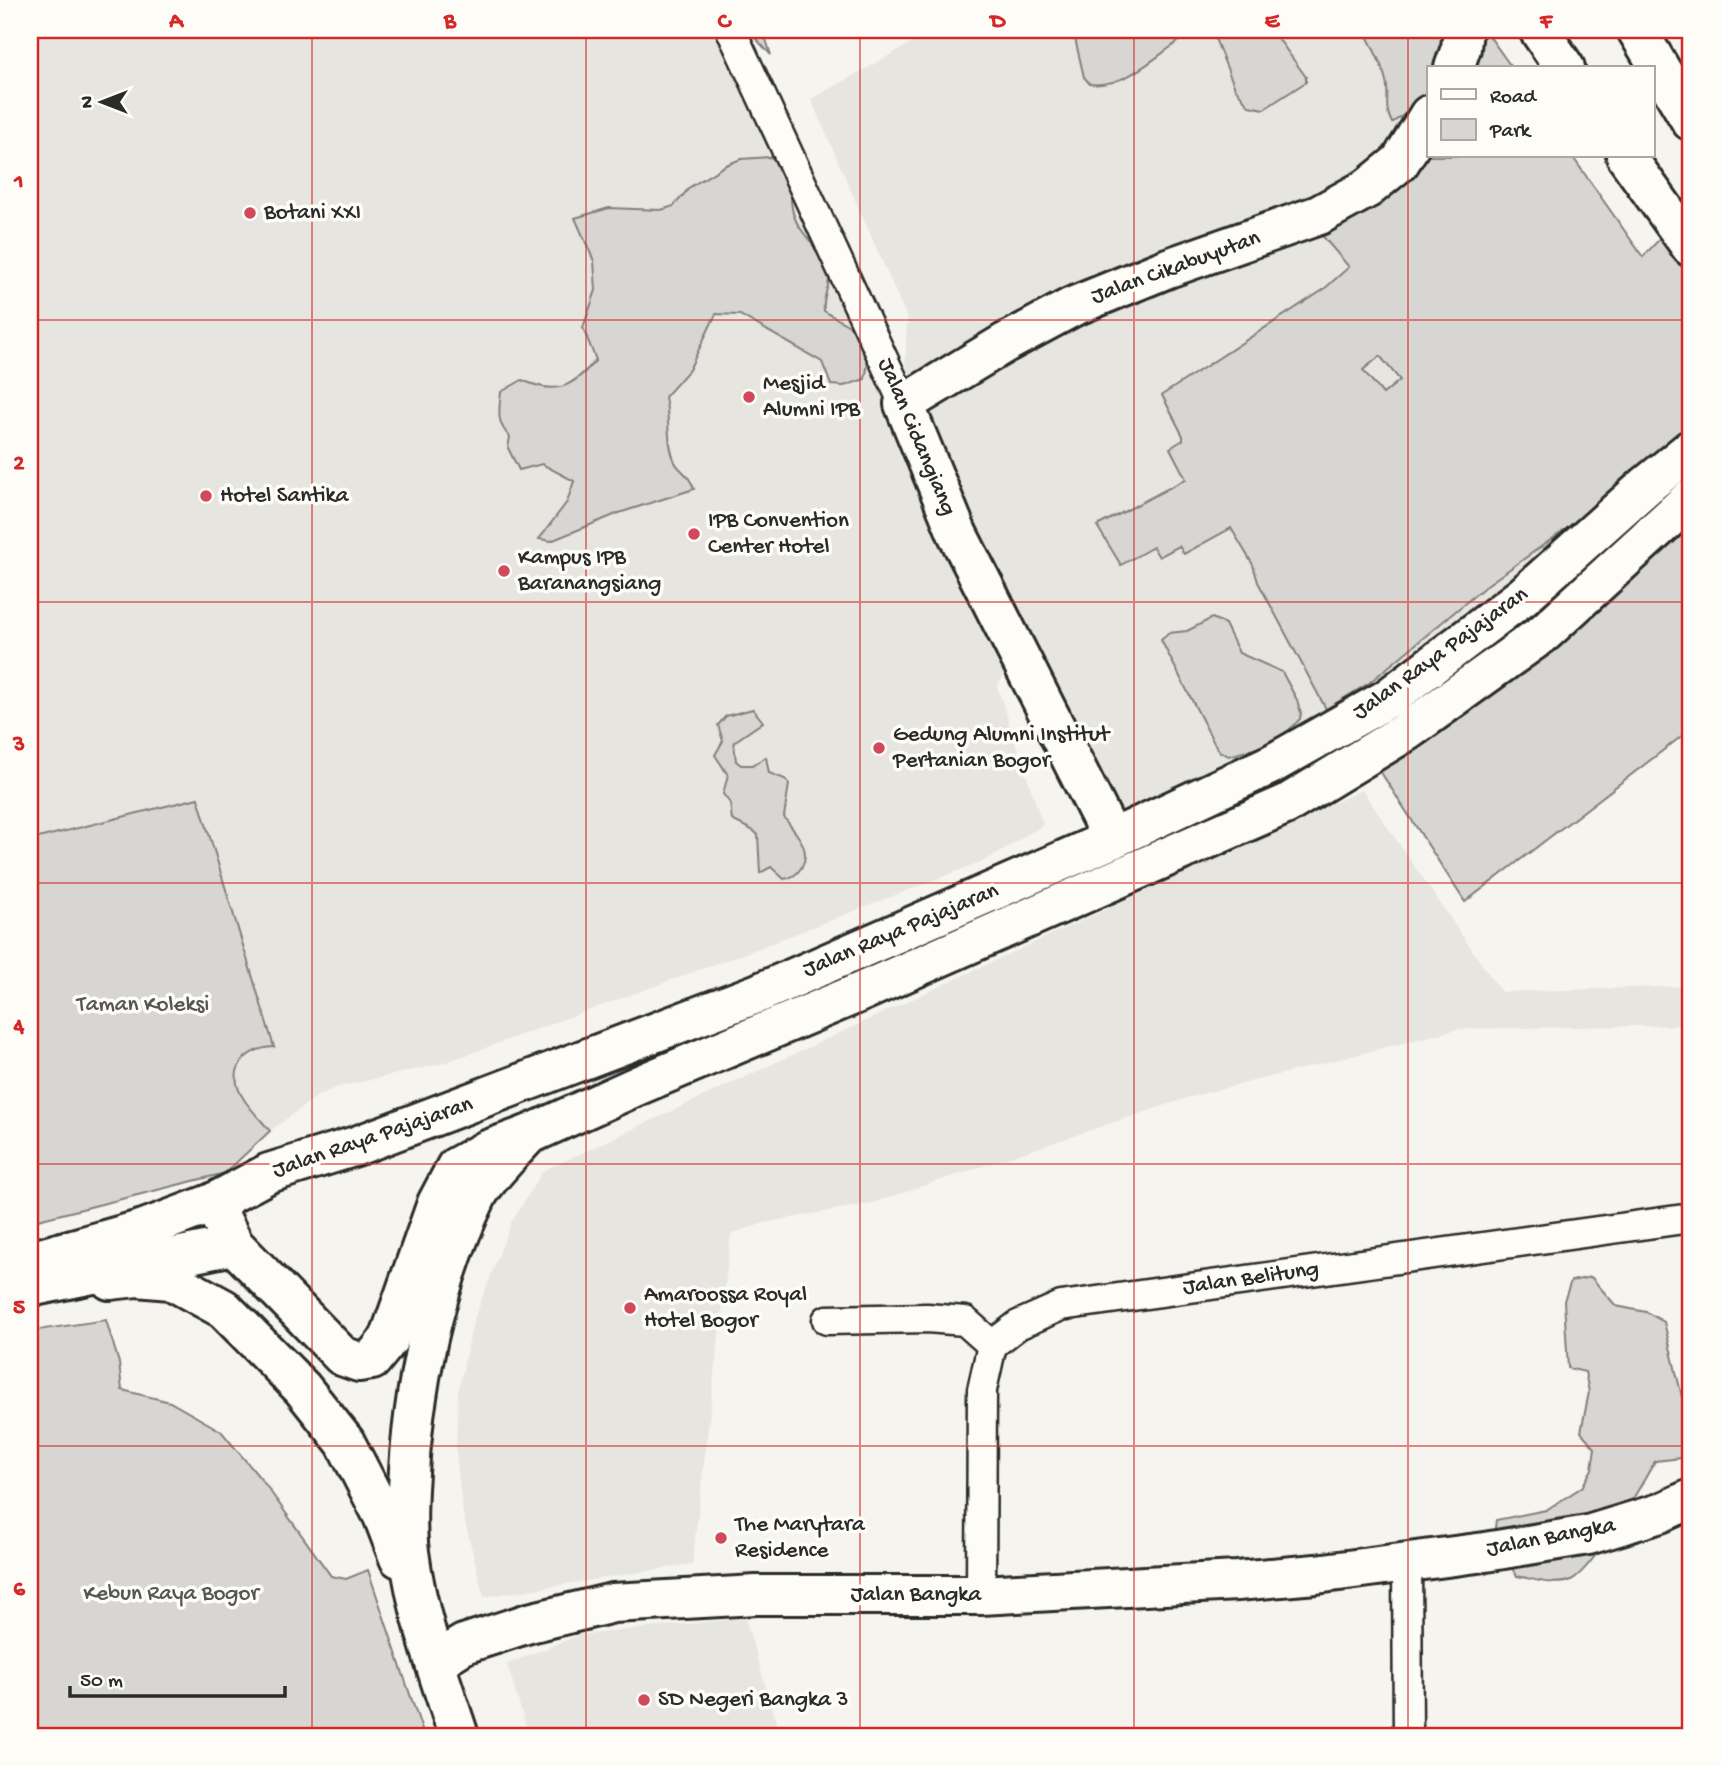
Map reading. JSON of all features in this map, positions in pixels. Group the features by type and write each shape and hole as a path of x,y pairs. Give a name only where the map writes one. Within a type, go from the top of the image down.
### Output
{"main road":[{"path":"1455,66 1463,30"},
{"path":"1539,30 1564,66"},
{"path":"1637,30 1691,95"},
{"path":"1637,30 1691,121"},
{"name":"Jalan Cikabuyutan","path":"904,404 1005,342 1072,307 1168,268 1319,215 1368,188 1401,162 1427,118"},
{"path":"1627,158 1683,235 1691,265"},
{"name":"Jalan Cidangiang","path":"904,404 957,533 1112,839"},
{"path":"1647,485 1691,437"},
{"name":"Jalan Raya Pajajaran","path":"30,1261 132,1234 213,1203 269,1173 356,1146 759,993 1112,839 1272,764 1387,699 1523,596 1691,449"},
{"name":"Jalan Raya Pajajaran","path":"213,1203 234,1245 342,1356 359,1362 372,1360 389,1339 432,1218 457,1167 486,1150 528,1135 856,994 1287,804 1407,731 1545,632 1691,498"},
{"path":"1387,699 1407,731"},
{"path":"436,1667 408,1550 409,1460 418,1395 430,1330 448,1266 478,1193 528,1135"},
{"path":"30,1288 234,1245"},
{"path":"30,1288 137,1278 171,1280 224,1309 302,1388 345,1442 383,1516 459,1736"},
{"name":"Jalan Bangka","path":"436,1667 464,1644 529,1623 612,1603 756,1595 981,1595 1315,1574 1485,1552 1588,1535 1660,1513 1691,1499"}],"street":[{"name":"Jalan Cidangiang","path":"731,30 904,404"},
{"name":"Jalan Belitung","path":"992,1345 1018,1325 1061,1306 1691,1218"},
{"path":"827,1320 927,1318 965,1321 992,1345 982,1390 981,1595"},
{"path":"1407,1561 1408,1736"}],"shaded area":[{"name":"Kampus IPB Baranangsiang","path":"30,30 731,30 904,401 907,318 811,99 935,30 1485,30 1511,66 1427,66 1427,158 1573,158 1643,257 1647,485 1272,764 1112,839 1006,672 997,686 1043,825 986,860 748,952 444,1063 335,1088 319,1095 270,1131 225,1173 30,1222"},
{"path":"1362,790 1501,992 1691,986 1691,1025 1458,1029 1190,1097 872,1203 764,1223 731,1234 692,1564 484,1597 463,1514 456,1453 458,1393 473,1322 511,1223 543,1171"},
{"name":"SD Negeri Bangka 3","path":"745,1618 781,1736 529,1736 507,1664 579,1635"}],"green space":[{"path":"748,30 763,30 771,55"},
{"path":"1073,30 1198,30 1186,35 1125,78 1090,84 1084,77"},
{"path":"1203,30 1272,30 1306,77 1306,82 1264,109 1249,106 1235,88 1214,36"},
{"path":"1364,30 1485,30 1511,66 1427,66 1427,158 1573,158 1643,257 1674,223 1691,265 1691,437 1642,481 1573,524 1487,585 1369,683 1326,709 1258,582 1253,565 1231,528 1184,554 1179,546 1159,557 1153,547 1121,565 1097,526 1186,479 1170,448 1183,440 1183,436 1162,395 1323,290 1349,267 1308,219 1423,124 1406,113 1392,123 1388,112 1387,87 1379,61","holes":["1380,356 1400,380 1383,394 1363,370"]},
{"path":"770,157 786,168 796,221 827,266 829,278 824,311 856,330 870,352 865,379 844,386 831,385 822,362 740,315 716,314 689,370 665,397 672,454 694,489 619,513 551,541 539,539 567,502 574,481 542,464 519,470 508,448 510,437 500,422 501,392 522,380 545,387 563,386 579,377 596,360 583,328 596,290 594,261 575,218 609,208 661,210 674,206 690,187 726,165 741,159"},
{"path":"1691,498 1691,729 1465,902 1369,754"},
{"path":"1212,618 1225,624 1239,653 1282,672 1301,713 1300,719 1289,730 1267,745 1229,756 1220,752 1214,743 1161,640 1169,633 1187,631"},
{"path":"753,709 763,722 734,742 736,761 741,765 752,765 766,757 769,773 785,779 789,784 784,817 805,851 802,867 790,878 784,879 771,867 760,873 758,835 732,820 730,803 723,794 728,775 715,755 723,741 718,725 726,716"},
{"name":"Taman Koleksi","path":"198,798 274,1047 263,1048 246,1057 237,1071 239,1090 245,1101 270,1131 225,1173 30,1222 30,840"},
{"path":"1591,1277 1616,1306 1646,1312 1664,1322 1684,1405 1691,1408 1691,1457 1655,1461 1616,1526 1580,1573 1564,1582 1544,1582 1517,1576 1494,1535 1496,1520 1546,1510 1582,1487 1592,1469 1595,1448 1581,1432 1589,1392 1585,1372 1568,1368 1564,1301 1571,1281"},
{"name":"Kebun Raya Bogor","path":"106,1320 119,1363 122,1390 170,1402 221,1431 265,1484 331,1576 346,1579 368,1570 424,1736 30,1736 30,1331"}],"place":[{"name":"Botani XXI","path":"250,213"},
{"name":"Mesjid Alumni IPB","path":"749,397"},
{"name":"Hotel Santika","path":"206,496"},
{"name":"IPB Convention Center Hotel","path":"694,534"},
{"name":"Kampus IPB Baranangsiang","path":"504,571"},
{"name":"Gedung Alumni Institut Pertanian Bogor","path":"879,748"},
{"name":"Amaroossa Royal Hotel Bogor","path":"630,1308"},
{"name":"The Marytara Residence","path":"721,1538"},
{"name":"SD Negeri Bangka 3","path":"644,1700"}]}
